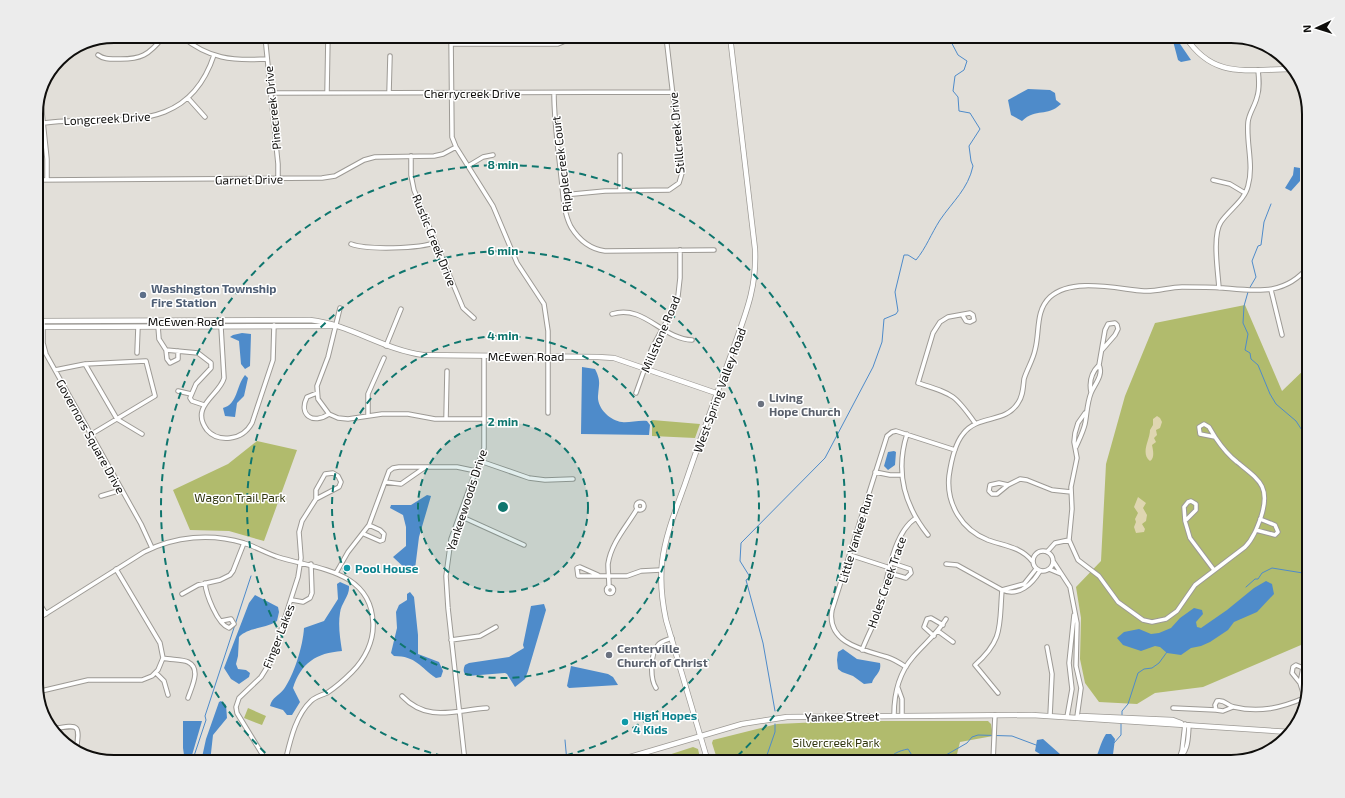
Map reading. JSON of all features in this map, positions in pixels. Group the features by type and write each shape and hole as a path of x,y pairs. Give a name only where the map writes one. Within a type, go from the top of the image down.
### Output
{"street":[{"path":"98,55 110,59 137,58 150,51 157,43"},
{"path":"190,43 214,56 236,60 266,59"},
{"name":"Pinecreek Drive","path":"265,43 278,164 278,179"},
{"path":"328,43 328,93"},
{"path":"548,412 547,318 544,304 520,267 493,206 456,147 451,132 451,44 560,43"},
{"name":"Stillcreek Drive","path":"563,195 620,190 669,190 677,186 681,180 682,173 667,43"},
{"name":"West Spring Valley Road","path":"706,755 664,610 661,570 663,554 669,531 716,393 747,311 753,289 755,270 754,249 731,43"},
{"path":"1190,43 1194,50 1205,60 1220,68 1258,70 1285,69"},
{"name":"Longcreek Drive","path":"44,123 67,120 149,118 170,110 188,98 204,80 214,56"},
{"path":"390,56 390,93"},
{"path":"1219,288 1217,236 1220,223 1245,193 1248,187 1250,173 1248,123 1258,96 1258,70"},
{"name":"Cherrycreek Drive","path":"271,93 672,92"},
{"name":"Ripplecreek Court","path":"554,93 555,119 563,195 571,227 579,238 589,246 605,250 714,250"},
{"path":"188,98 205,117"},
{"path":"43,116 47,180"},
{"name":"Garnet Drive","path":"43,180 322,178 335,176 370,158 438,156 456,147"},
{"path":"468,166 483,157 493,155"},
{"path":"620,155 620,190"},
{"name":"Rustic Creek Drive","path":"411,156 413,187 463,308 474,318"},
{"path":"1213,180 1230,184 1245,193"},
{"path":"351,244 361,247 420,247 436,242"},
{"name":"Millstone Road","path":"636,393 652,348 671,313 678,296 680,278 680,250"},
{"path":"1077,717 1081,688 1076,666 1078,629 1070,587 1053,561 1051,555 1047,552 1026,553 981,537 968,528 959,517 950,500 948,488 949,473 955,450 962,435 975,423 1006,414 1017,405 1036,350 1042,309 1050,297 1062,289 1076,286 1120,287 1148,291 1179,287 1219,288 1249,291 1271,290 1295,280 1302,274"},
{"path":"1271,290 1282,335"},
{"path":"340,308 334,326 328,357 318,380 316,392 320,403 329,414 338,418 348,419 368,416 408,414 446,420 484,419"},
{"path":"386,346 402,309"},
{"path":"612,314 621,312 634,313 680,338 692,340"},
{"path":"963,316 948,317 940,322 933,333 918,383 953,395 963,405 975,423"},
{"path":"221,327 224,378 222,384 208,398 204,405 204,423 207,430 214,436 220,438 231,438 247,431 252,423 272,360 274,327 276,320"},
{"name":"McEwen Road","path":"43,321 310,320 325,322 386,346 405,352 423,355 606,357 645,368 716,393"},
{"name":"Governors Square Drive","path":"43,321 44,348 152,548"},
{"path":"158,321 159,339 166,350 167,359 170,362 178,359 178,351"},
{"path":"1091,392 1090,387 1093,374 1099,365 1106,327 1108,324 1115,323 1117,325 1117,331 1102,350"},
{"name":"McEwen Road","path":"43,328 334,326"},
{"path":"137,353 138,327"},
{"path":"166,350 198,353 211,365 211,368 196,384 191,394 192,401 204,405"},
{"name":"Yankeewoods Drive","path":"464,755 446,589 447,564 452,539 484,448 484,356"},
{"path":"368,416 368,394 384,358"},
{"path":"55,370 85,364 146,361 155,396 90,435"},
{"path":"85,364 117,420 142,434"},
{"path":"1075,448 1084,425 1085,414 1091,392 1099,378 1101,368 1099,365"},
{"path":"446,420 447,371"},
{"path":"178,391 191,394"},
{"path":"316,392 307,397 304,403 304,410 307,416 319,420 329,414"},
{"path":"1085,414 1078,423 1075,433 1077,464 1071,492 1072,510 1069,540 1075,556 1086,567 1102,579 1118,602 1138,617 1152,622 1166,619 1174,614 1195,585 1245,547 1256,530 1260,519 1265,501 1262,484 1255,476 1231,457 1214,437 1207,425 1199,427 1199,433 1202,436 1214,437"},
{"name":"Little Yankee Run","path":"906,667 889,658 862,650 841,638 834,630 831,622 832,610 887,436 894,431 955,450"},
{"path":"907,434 902,455 901,475 905,496 916,518 928,535"},
{"path":"480,461 529,478 545,480 573,480"},
{"path":"336,573 348,552 364,534 369,525 389,471 393,468 462,468 476,472"},
{"path":"385,482 401,484 424,468"},
{"path":"875,472 890,475 901,475"},
{"path":"332,473 338,476 341,482 339,487 316,499 316,490 325,474 332,473"},
{"path":"1008,485 990,485 989,491 992,494 997,494 1008,485 1019,480 1024,480 1052,490 1071,492"},
{"path":"101,496 121,490"},
{"name":"Finger Lakes","path":"264,755 237,713 236,704 239,698 261,677 268,666 292,600 300,562 300,526 304,516 316,499"},
{"path":"1185,521 1195,512 1196,508 1193,502 1188,502 1185,505 1185,521 1190,538 1214,570"},
{"path":"609,586 610,576 608,566 616,542 637,509"},
{"path":"460,516 524,545"},
{"name":"Holes Creek Trace","path":"862,650 879,609 890,568 902,534 909,524 916,518"},
{"path":"1256,530 1271,536 1278,532 1275,525 1260,519"},
{"path":"364,534 380,541 383,540 384,534 380,530 369,525"},
{"path":"43,616 152,548 178,540 221,538 244,543 274,556 311,564 336,573 356,586 367,598 373,619 372,640 363,658 352,672 328,692 310,702 296,724 287,755"},
{"path":"1047,552 1055,543 1069,540"},
{"path":"182,594 205,583 220,580 230,575 244,543"},
{"path":"1032,561 1038,552"},
{"path":"1026,553 1038,570"},
{"path":"850,555 890,568"},
{"path":"1049,569 1053,561"},
{"path":"889,573 906,578 911,573 910,568 892,563"},
{"path":"292,600 303,602 310,598 312,593 311,564"},
{"path":"946,564 957,565 1002,590 1024,584 1038,570 1049,569 1061,574"},
{"path":"598,575 580,567 577,568 576,572 580,577 598,575 627,576 641,571 661,570"},
{"path":"43,690 88,680 142,680 156,673 163,658 160,643 116,569"},
{"path":"205,583 208,598 221,621"},
{"path":"998,693 975,665 988,653 995,643 998,635 1002,590"},
{"path":"43,609 46,614"},
{"path":"1067,716 1072,689 1070,663 1075,614"},
{"path":"934,636 924,627 927,619 931,618 943,625"},
{"path":"894,715 895,696 906,667 913,657 934,636 946,619"},
{"path":"451,640 480,636 496,627"},
{"path":"938,631 953,642"},
{"path":"656,688 652,675 654,651 660,643 672,638"},
{"path":"1047,647 1052,674 1050,716"},
{"path":"163,658 188,662 191,664 195,672 195,678 188,698"},
{"path":"1302,668 1296,665 1293,667 1292,673 1300,683 1302,688"},
{"path":"156,673 164,681 168,695"},
{"path":"1300,683 1302,673"},
{"path":"898,688 902,699 902,715"},
{"path":"402,696 413,706 423,711 433,713 487,708"},
{"path":"1208,709 1215,705 1217,701 1223,700 1233,707"},
{"path":"1173,708 1223,711 1233,707 1274,709 1300,701"},
{"path":"1215,705 1216,710"},
{"name":"Yankee Street","path":"636,755 752,721 777,717 894,715 1077,717 1089,715 1283,731"},
{"path":"994,755 995,715"},
{"path":"1180,755 1187,724"},
{"path":"59,728 72,726 77,728 79,732 77,744"}],"green space":[{"path":"1245,305 1282,391 1302,372 1302,645 1203,687 1155,693 1137,704 1099,702 1085,683 1080,659 1081,618 1076,587 1101,561 1106,464 1125,396 1155,323"},
{"path":"652,420 700,424 695,438 652,436"},
{"name":"Wagon Trail Park","path":"257,441 297,450 264,541 229,531 190,530 173,490 228,464"},
{"path":"248,708 266,716 262,725 244,718"},
{"name":"Silvercreek Park","path":"843,721 988,721 991,724 993,736 960,742 957,755 716,755 712,743 713,740 777,724"},
{"path":"693,747 698,749 699,755 668,755"}],"sand":[{"path":"1157,416 1162,422 1160,428 1156,430 1157,435 1154,438 1156,442 1152,445 1153,456 1152,460 1150,461 1147,458 1146,446 1150,430 1153,425 1153,419"},
{"path":"1138,497 1146,503 1143,508 1147,515 1146,521 1142,524 1145,529 1144,532 1136,533 1134,527 1136,522 1135,519 1138,513 1134,507"}],"water":[{"path":"1174,43 1179,43 1191,60 1181,62 1178,60"},
{"path":"1028,89 1050,90 1055,93 1056,100 1061,104 1051,111 1032,114 1022,121 1011,115 1008,100"},
{"path":"1294,167 1300,168 1300,181 1291,191 1285,188 1293,175"},
{"path":"242,333 251,334 250,366 245,369 241,364 239,341 230,337"},
{"path":"582,367 595,369 597,373 599,379 598,401 605,413 613,419 622,422 647,421 650,425 649,435 581,434"},
{"path":"245,375 248,378 244,396 237,403 235,417 225,416 223,408 232,403"},
{"path":"888,452 896,452 895,465 888,470 884,466"},
{"path":"427,495 431,496 419,537 415,569 414,572 410,573 393,557 406,546 406,527 403,515 390,508 391,505 411,505"},
{"path":"1266,581 1272,584 1274,594 1257,612 1234,622 1228,630 1210,642 1191,648 1181,655 1167,653 1160,647 1155,646 1141,651 1123,645 1117,638 1124,632 1139,629 1151,634 1159,633 1171,628 1180,618 1194,608 1202,610 1203,614 1196,622 1197,627 1201,628 1227,610 1254,588"},
{"path":"340,582 349,586 339,618 342,651 324,654 317,657 305,666 296,679 293,688 300,702 292,715 287,715 283,710 270,706 271,703 288,683 300,652 304,628 324,621 338,599 337,584"},
{"path":"410,592 414,597 418,635 418,654 439,662 443,671 441,677 436,678 413,660 401,656 394,656 391,653 397,628 396,612 399,605 407,600 407,594"},
{"path":"255,595 278,607 279,612 277,621 272,624 247,631 239,637 236,664 238,669 246,670 250,673 249,677 239,684 231,679 224,668 249,603"},
{"path":"544,604 546,610 525,679 515,687 505,673 466,675 464,668 465,665 469,663 509,657 524,648 523,645 531,606"},
{"path":"843,649 857,659 880,663 879,672 872,683 864,684 853,676 838,669 838,652"},
{"path":"571,666 608,674 613,677 618,685 569,688 567,686"},
{"path":"221,701 226,705 227,718 213,735 211,755 203,755 206,739 219,702"},
{"path":"183,721 202,721 192,755 184,755"},
{"path":"1106,734 1111,734 1115,739 1113,755 1097,755"},
{"path":"1043,739 1061,755 1042,755 1035,751 1037,740"}],"waterway":[{"path":"775,711 763,643 746,580 750,577 740,561 741,543 825,458 873,367 882,342 884,319 896,314 898,311 895,292 904,255 908,255 916,260 923,251 940,220 964,188 971,174 973,166 969,146 980,129 970,113 959,111 958,97 953,91 955,76 964,70 967,61 958,55 952,43"},
{"path":"1249,289 1256,277 1252,261 1258,246 1261,245 1264,222 1271,204"},
{"path":"1248,292 1244,306 1243,323 1248,334 1245,350 1250,353 1251,359 1258,365 1270,394 1276,404 1296,421 1302,430"},
{"path":"1246,587 1255,579 1258,579 1262,573 1272,568 1302,573"},
{"path":"194,755 206,720 205,716 251,576"},
{"path":"1122,716 1122,711 1128,704 1138,673 1144,669 1152,668 1159,663 1167,652"},
{"path":"1114,743 1121,735 1121,723"},
{"path":"767,755 775,732 775,724"},
{"path":"946,755 967,743 972,737 978,735 1012,736 1036,745"},
{"path":"565,740 566,755"},
{"path":"894,755 908,749 912,755"}],"place":[{"name":"Washington Township Fire Station","path":"143,295"},
{"name":"Living Hope Church","path":"761,404"},
{"name":"Pool House","path":"347,568"},
{"name":"Centerville Church of Christ","path":"609,655"},
{"name":"High Hopes 4 Kids","path":"625,722"}]}
